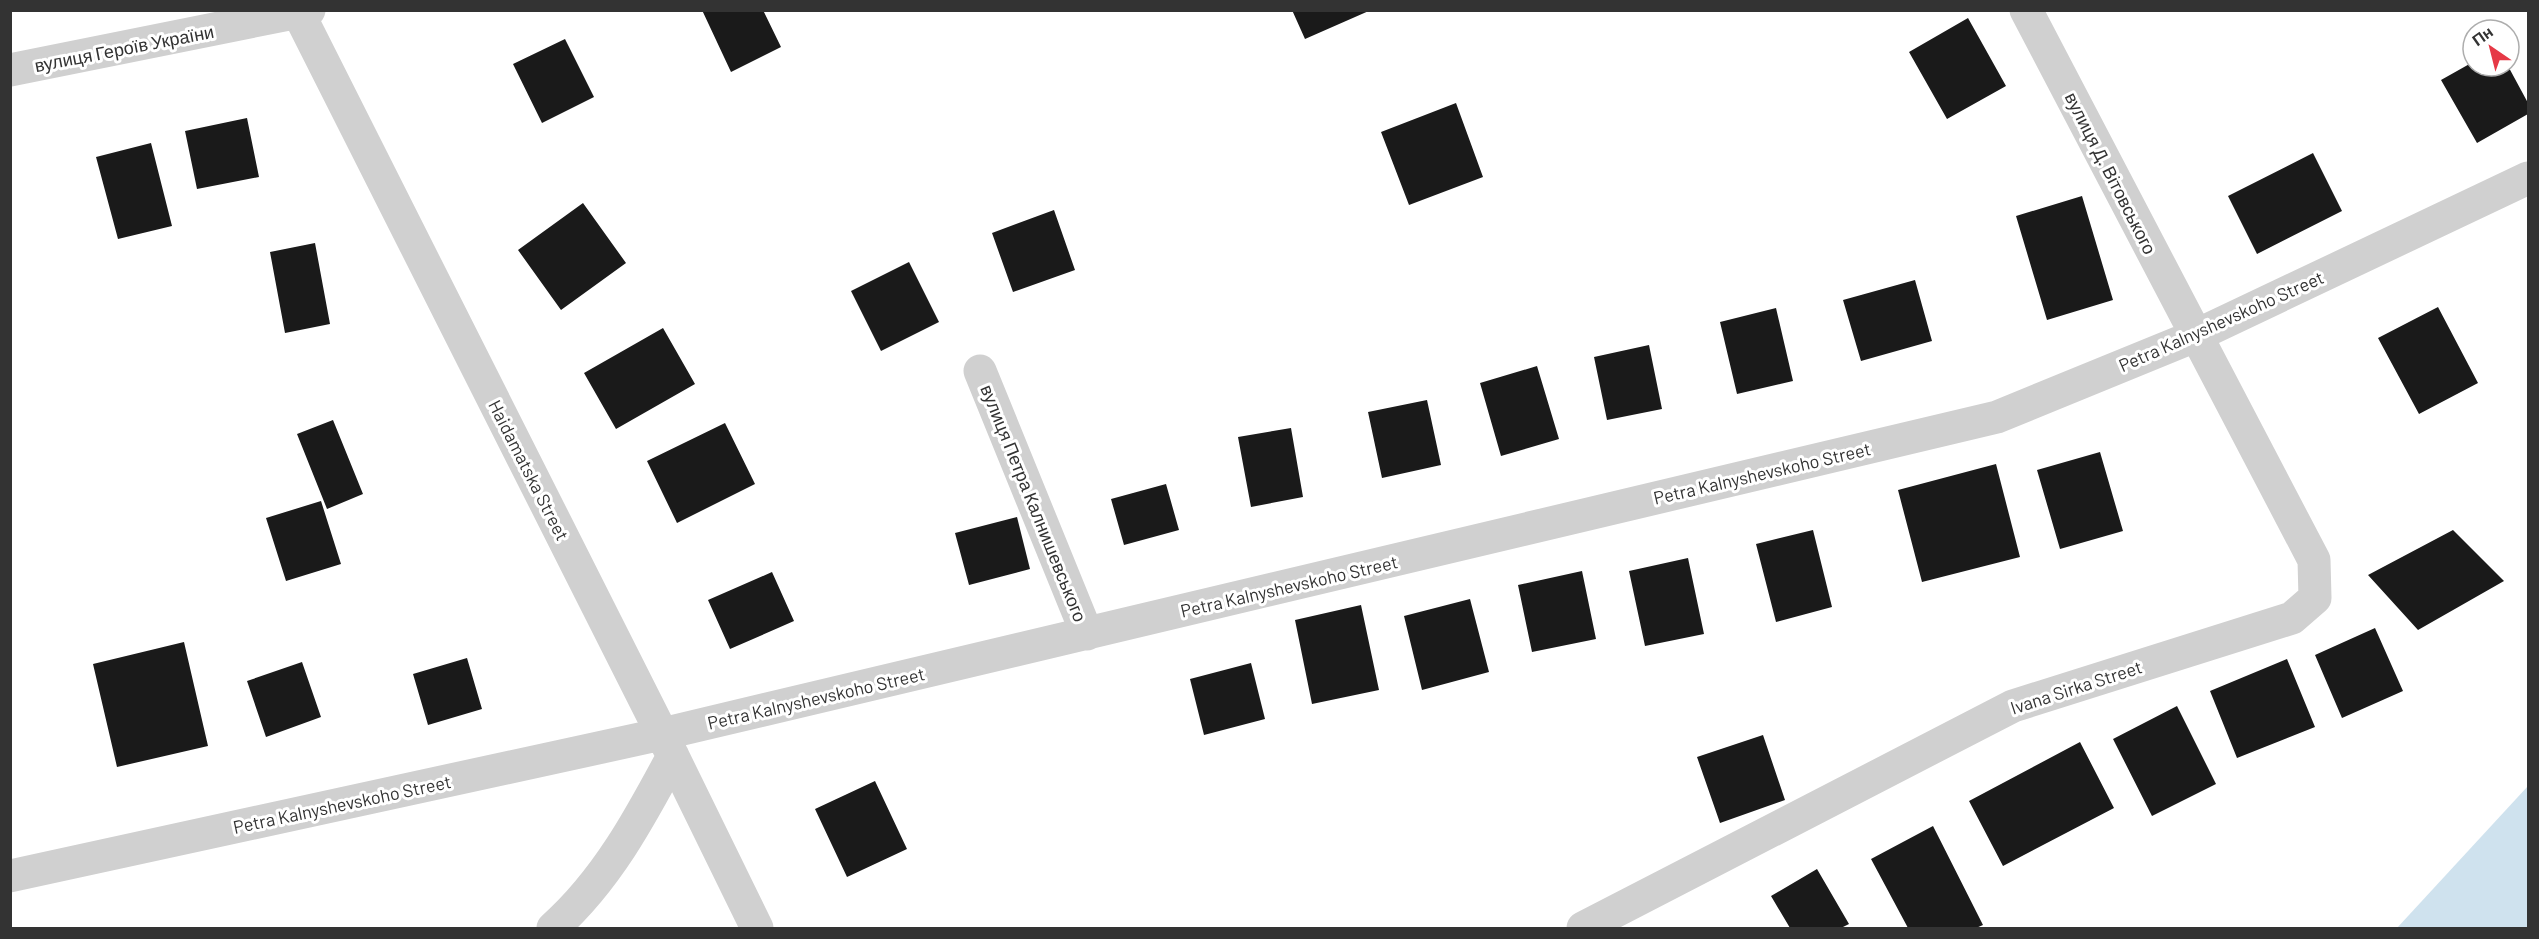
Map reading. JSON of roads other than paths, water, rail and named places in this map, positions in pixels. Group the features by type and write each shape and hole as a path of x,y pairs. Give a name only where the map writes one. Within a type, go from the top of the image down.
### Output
{"street":[{"name":"вулиця Д. Вітовського","path":"2026,10 2195,336"},
{"name":"вулиця Героїв України","path":"10,70 304,12"},
{"name":"Haidamatska Street","path":"304,12 757,928"},
{"name":"Petra Kalnyshevskoho Street","path":"10,876 668,745 1087,634 1997,417 2195,336 2529,178"},
{"name":"Ivana Sirka Street","path":"1583,928 2013,706 2292,618 2315,598 2314,560 2195,336"},
{"name":"вулиця Петра Калнишевського","path":"980,371 1087,634"},
{"path":"553,928 595,884 622,846 645,809 668,745"}],"water":[{"path":"2528,786 2528,928 2397,928"}]}
